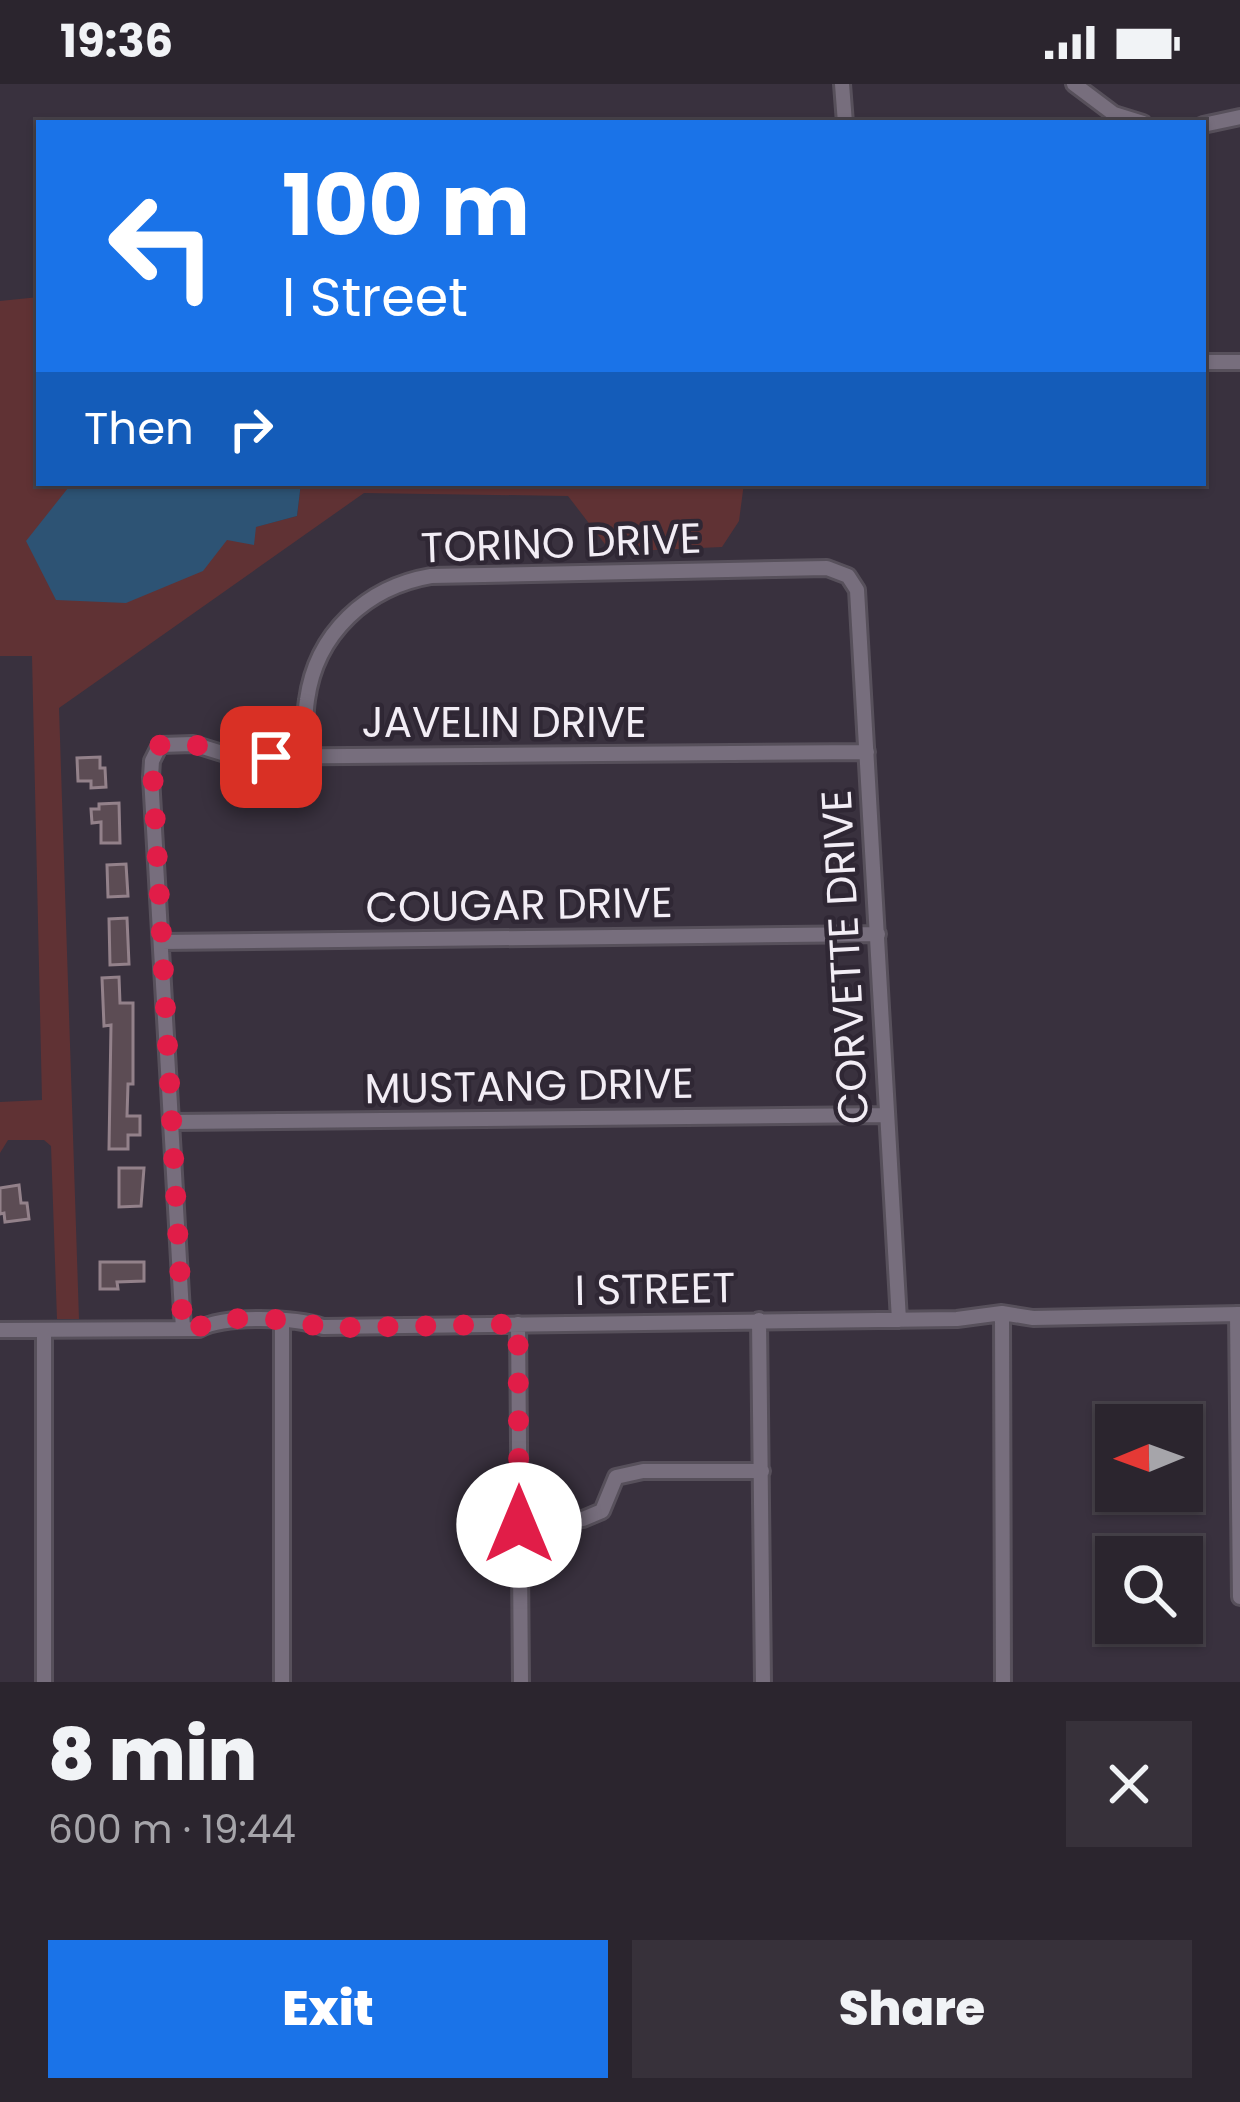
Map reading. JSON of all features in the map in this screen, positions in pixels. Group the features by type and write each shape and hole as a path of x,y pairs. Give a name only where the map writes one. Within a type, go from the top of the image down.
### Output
{"street":[{"path":"842,84 844,120"},
{"path":"1074,84 1114,114 1133,120"},
{"path":"1206,124 1240,117"},
{"path":"1206,362 1240,362"},
{"name":"TORINO DRIVE","path":"306,757 307,698 319,659 338,625 368,598 407,580 431,575 827,568 848,576 857,590"},
{"name":"CORVETTE DRIVE","path":"857,590 899,1320"},
{"name":"JAVELIN DRIVE","path":"161,942 151,777 155,738 236,758 867,752"},
{"name":"COUGAR DRIVE","path":"161,942 878,934"},
{"path":"161,942 183,1329"},
{"name":"MUSTANG DRIVE","path":"173,1122 886,1115"},
{"path":"1002,1313 1003,1682"},
{"name":"I STREET","path":"0,1330 200,1329 231,1320 309,1322 322,1328 899,1320 1002,1313 1033,1318 1239,1314"},
{"path":"1239,1314 1240,1597"},
{"path":"759,1320 763,1682"},
{"path":"282,1322 282,1682"},
{"path":"518,1324 521,1682"},
{"path":"44,1330 44,1682"},
{"path":"519,1525 584,1519 602,1511 616,1477 629,1474 762,1471"}],"shaded area":[{"path":"36,297 36,486 70,486 68,491 227,540 297,516 301,486 744,486 739,521 722,547 611,552 568,496 364,493 59,708 79,1319 57,1319 51,1146 44,1140 8,1140 0,1153 0,1102 42,1100 32,656 0,656 0,301"}],"water":[{"path":"70,486 301,486 297,516 256,527 254,545 227,540 203,571 126,603 56,600 26,541"}],"building":[{"path":"100,757 106,787 91,788 91,781 78,781 77,758"},
{"path":"119,803 120,843 101,843 101,822 92,823 91,809"},
{"path":"126,864 128,896 108,897 107,865"},
{"path":"127,918 129,964 110,965 109,919"},
{"path":"119,977 120,1003 133,1003 133,1084 128,1084 127,1116 140,1116 140,1135 128,1135 128,1149 109,1149 111,1025 104,1026 102,978"},
{"path":"119,1168 144,1168 141,1206 119,1207"},
{"path":"19,1185 29,1219 5,1222 4,1213 0,1214 0,1188"},
{"path":"100,1262 144,1262 144,1281 117,1282 118,1289 100,1289"}],"route":[{"path":"271,757 236,758 174,742 160,745 152,761 183,1329 231,1320 309,1322 322,1328 518,1324 519,1525"}]}
